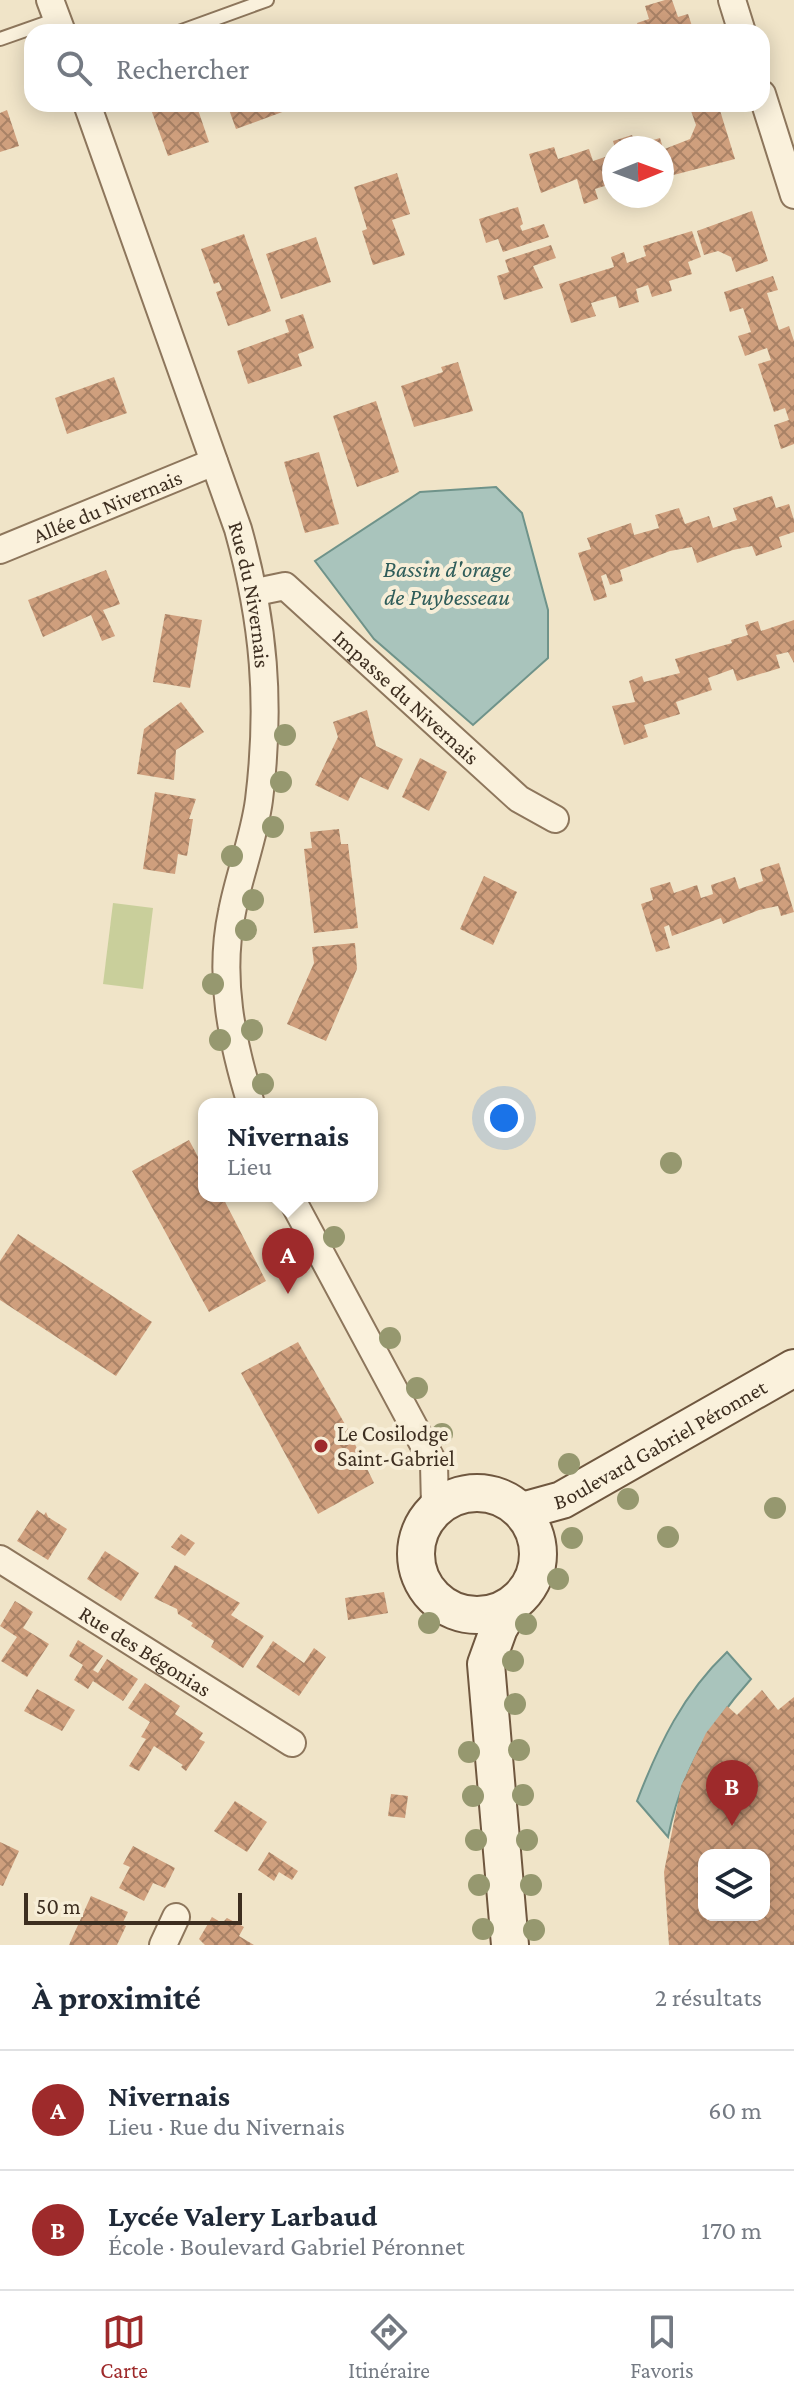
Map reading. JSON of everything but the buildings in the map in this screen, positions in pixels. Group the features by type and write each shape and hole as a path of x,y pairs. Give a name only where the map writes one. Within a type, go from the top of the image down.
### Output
{"main road":[{"name":"Boulevard Gabriel Péronnet","path":"522,1511 562,1500 794,1368"},
{"name":"Boulevard Gabriel Péronnet","path":"539,1551 573,1514 794,1391"},
{"path":"486,1664 452,1611 431,1597 415,1566 418,1531 435,1507 460,1493 489,1492 522,1511 534,1530 539,1551 532,1582 499,1628 486,1664 510,1945"},
{"path":"452,1611 483,1615 512,1606"}],"street":[{"path":"732,0 740,24"},
{"name":"Rue du Nivernais","path":"90,112 214,462 256,592 266,667 259,803 231,914 225,957 228,1009 250,1098"},
{"path":"768,112 794,195"},
{"name":"Allée du Nivernais","path":"0,550 214,462"},
{"name":"Impasse du Nivernais","path":"256,592 285,586 519,799 555,819"},
{"path":"293,1202 434,1464 435,1507"},
{"name":"Rue des Bégonias","path":"0,1559 292,1743"},
{"path":"163,1945 176,1917"}],"lane":[{"path":"201,24 267,0"},
{"path":"0,39 24,30"}],"green space":[{"path":"113,903 153,908 143,989 103,984"}],"water":[{"name":"Bassin d'orage de Puybesseau","path":"496,487 522,513 548,610 548,658 473,725 374,639 315,561 420,492"},
{"path":"727,1652 751,1679 698,1752 680,1792 668,1837 637,1801 674,1721 697,1685"}],"place":[{"name":"Nivernais","path":"288,1294"},
{"name":"Le Cosilodge Saint-Gabriel","path":"321,1446"},
{"name":"Lycée Valery Larbaud","path":"732,1826"}]}
